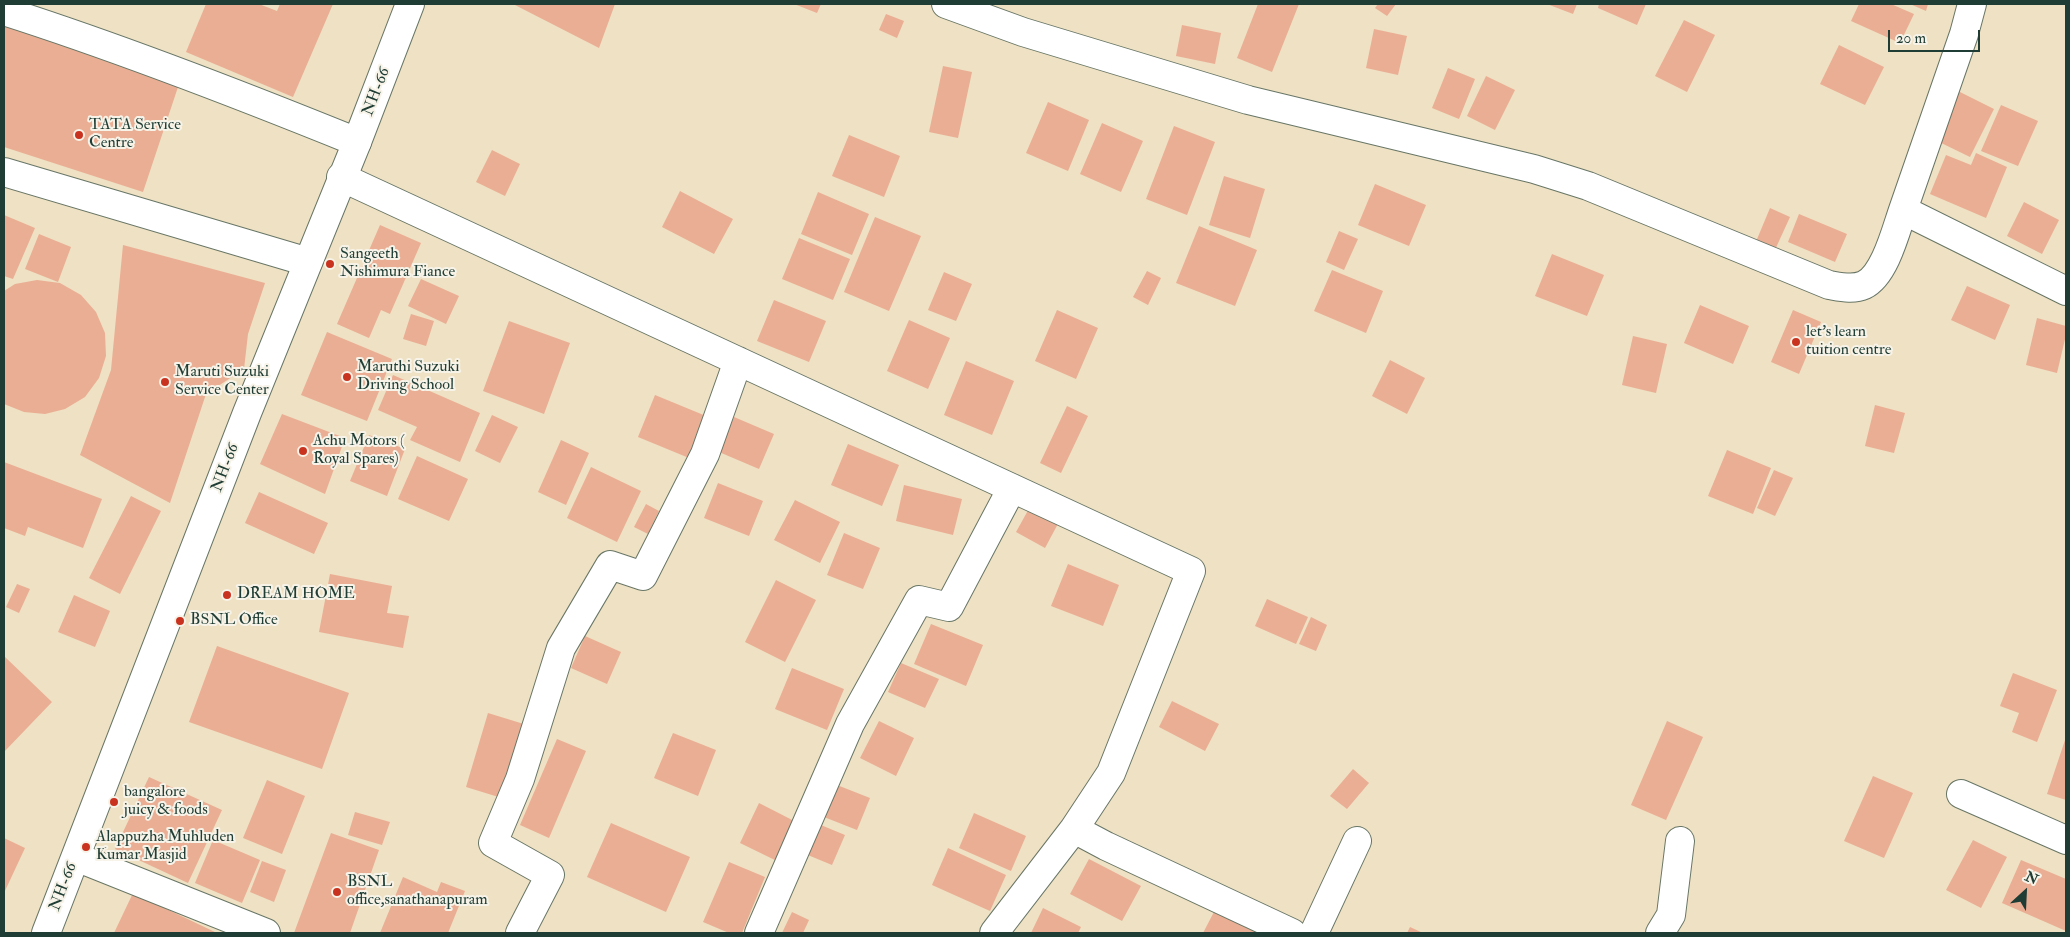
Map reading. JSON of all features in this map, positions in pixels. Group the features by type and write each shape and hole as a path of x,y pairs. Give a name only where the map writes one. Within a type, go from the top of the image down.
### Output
{"street":[{"name":"NH-66","path":"46,933 243,422 357,142 410,4"},
{"path":"946,4 1023,32 1248,100 1534,169 1588,186 1829,285 1848,288 1865,284 1877,273 1888,252 1964,34 1972,4"},
{"path":"4,11 59,28 243,96 357,142"},
{"path":"4,172 308,262"},
{"path":"342,177 1191,571 1111,773 1074,829 994,933"},
{"path":"1903,210 2066,291"},
{"path":"520,933 550,875 493,843 520,779 562,648 610,565 643,576 705,454 738,361"},
{"path":"759,933 850,724 919,600 950,608 1012,488"},
{"path":"1961,794 2066,840"},
{"path":"1074,829 1106,846 1292,933"},
{"path":"1314,933 1357,841"},
{"path":"1660,933 1671,914 1680,841"},
{"path":"76,857 266,933"}],"building":[{"path":"206,4 259,4 277,11 280,4 333,4 293,97 186,52"},
{"path":"513,4 615,4 599,48"},
{"path":"794,4 821,4 817,13"},
{"path":"1258,4 1299,4 1272,72 1237,58"},
{"path":"1378,4 1396,4 1387,16 1375,8"},
{"path":"1547,4 1577,4 1573,14"},
{"path":"1599,4 1646,4 1637,25 1598,8"},
{"path":"1859,4 1891,4 1914,14 1900,43 1851,21"},
{"path":"1910,4 1928,4 1926,11"},
{"path":"886,14 904,21 897,38 879,30"},
{"path":"4,20 181,78 143,192 4,147"},
{"path":"1684,20 1715,35 1687,92 1655,76"},
{"path":"1182,25 1221,33 1215,64 1176,56"},
{"path":"1374,29 1407,36 1398,75 1366,68"},
{"path":"1839,45 1884,67 1865,105 1820,84"},
{"path":"943,66 972,72 958,138 929,132"},
{"path":"1448,68 1475,79 1459,119 1432,108"},
{"path":"1486,76 1515,90 1495,130 1467,116"},
{"path":"1956,90 1994,109 1970,157 1931,138"},
{"path":"1048,102 1089,120 1068,171 1026,153"},
{"path":"2001,105 2038,121 2018,166 1981,151"},
{"path":"1102,123 1143,141 1121,192 1080,174"},
{"path":"1174,126 1215,142 1187,215 1146,199"},
{"path":"849,135 900,156 884,197 832,176"},
{"path":"492,150 520,164 505,196 476,182"},
{"path":"1976,153 2007,167 1986,218 1930,194 1946,155 1971,165"},
{"path":"1224,176 1265,189 1250,238 1209,225"},
{"path":"1375,184 1426,205 1409,246 1358,225"},
{"path":"680,191 733,219 714,254 662,227"},
{"path":"818,192 869,214 852,255 801,234"},
{"path":"2024,202 2059,220 2042,254 2007,236"},
{"path":"1770,208 1790,217 1774,252 1755,244"},
{"path":"1799,214 1847,234 1835,262 1788,242"},
{"path":"4,215 35,228 13,279 4,276"},
{"path":"875,217 921,236 889,311 844,292"},
{"path":"380,225 421,243 390,314 381,310 369,338 337,324"},
{"path":"1199,226 1257,250 1235,306 1176,283"},
{"path":"1339,231 1358,239 1344,270 1326,262"},
{"path":"39,234 71,247 58,282 25,269"},
{"path":"799,238 850,259 833,300 782,279"},
{"name":"Maruti Suzuki Service Center","path":"123,245 265,283 248,334 244,369 206,394 170,503 80,455 111,370"},
{"path":"1552,254 1604,275 1587,316 1535,296"},
{"path":"1332,270 1383,291 1366,333 1314,311"},
{"path":"1147,271 1161,278 1148,305 1133,297"},
{"path":"944,272 972,284 956,321 928,310"},
{"path":"421,279 459,296 446,324 408,306"},
{"path":"37,280 60,283 81,295 96,312 105,333 106,356 99,378 85,397 65,409 45,414 24,412 4,404 4,291 15,284"},
{"path":"1967,286 2010,305 1995,340 1951,320"},
{"path":"774,300 826,321 809,362 757,341"},
{"path":"1700,305 1749,326 1733,364 1684,343"},
{"path":"1057,310 1098,328 1076,379 1035,361"},
{"name":"let's learn tuition centre","path":"1793,310 1821,322 1799,374 1771,362"},
{"path":"411,314 434,321 426,346 403,339"},
{"path":"2037,318 2066,326 2066,335 2057,373 2026,365"},
{"path":"909,320 950,338 928,389 887,371"},
{"path":"509,321 570,343 544,414 483,391"},
{"name":"Maruthi Suzuki Driving School","path":"327,332 392,359 367,421 301,395"},
{"path":"1633,336 1667,344 1656,393 1622,385"},
{"path":"1390,360 1425,378 1407,414 1372,396"},
{"path":"966,361 1014,381 992,435 944,415"},
{"path":"393,375 480,413 460,462 410,440 417,427 378,410"},
{"path":"655,395 706,416 689,458 638,437"},
{"path":"1875,405 1905,413 1894,453 1865,446"},
{"path":"1067,406 1088,416 1061,473 1040,463"},
{"name":"Achu Motors ( Royal Spares)","path":"282,414 345,438 325,494 260,464"},
{"path":"492,415 518,427 500,463 475,451"},
{"path":"734,417 774,434 759,469 719,452"},
{"path":"369,435 405,449 387,496 350,481"},
{"path":"561,440 589,453 566,505 538,492"},
{"path":"848,444 899,465 882,506 831,485"},
{"path":"1727,450 1771,468 1753,514 1708,496"},
{"path":"417,456 468,479 449,521 398,499"},
{"path":"4,462 102,499 83,548 28,527 25,536 4,528"},
{"path":"591,467 641,491 617,542 567,518"},
{"path":"1774,470 1793,478 1775,516 1757,508"},
{"path":"718,483 763,501 749,536 704,518"},
{"path":"904,485 962,499 953,535 896,521"},
{"path":"259,492 328,523 314,554 245,523"},
{"path":"131,496 161,511 120,594 89,578"},
{"path":"795,500 840,522 820,563 774,540"},
{"path":"646,504 659,511 648,534 634,527"},
{"path":"1031,505 1060,520 1045,548 1016,532"},
{"path":"844,533 880,548 863,589 827,575"},
{"path":"1068,564 1119,585 1103,626 1051,606"},
{"path":"330,574 392,586 387,613 409,616 403,648 319,632"},
{"path":"776,580 816,600 785,662 745,642"},
{"path":"17,584 30,589 19,613 6,607"},
{"path":"74,595 110,611 95,647 58,632"},
{"path":"1267,599 1308,617 1296,644 1255,626"},
{"path":"1311,617 1327,625 1316,651 1299,644"},
{"path":"931,624 983,645 966,686 914,664"},
{"path":"585,636 621,652 607,684 571,668"},
{"path":"217,646 349,693 322,769 189,722"},
{"path":"4,656 52,702 4,752"},
{"path":"901,663 939,679 925,708 888,692"},
{"path":"792,668 844,689 827,730 775,709"},
{"path":"2013,673 2057,690 2037,742 2012,732 2019,713 2000,706"},
{"path":"1172,701 1219,724 1205,751 1159,727"},
{"path":"488,713 527,725 505,799 466,787"},
{"path":"879,721 914,738 896,776 860,758"},
{"path":"1667,721 1703,737 1666,820 1631,805"},
{"path":"673,733 716,750 698,796 654,778"},
{"path":"2066,737 2066,800 2047,794"},
{"path":"557,739 586,751 549,838 520,825"},
{"path":"1353,769 1369,783 1347,809 1330,796"},
{"path":"1873,776 1913,793 1884,858 1844,841"},
{"path":"149,777 222,810 188,883 115,849"},
{"path":"267,780 305,796 282,854 243,838"},
{"path":"837,785 870,798 857,830 824,817"},
{"path":"759,803 800,824 781,863 740,843"},
{"path":"355,812 390,822 382,845 348,835"},
{"path":"974,813 1026,836 1011,871 959,848"},
{"path":"611,823 690,857 666,912 587,877"},
{"path":"816,823 845,835 832,865 803,853"},
{"name":"BSNL office,sanathanapuram","path":"331,833 379,850 350,933 294,933"},
{"path":"4,838 25,848 4,893"},
{"path":"213,840 260,860 242,903 195,883"},
{"path":"1973,840 2007,857 1981,908 1946,890"},
{"path":"948,848 1006,875 990,911 932,885"},
{"path":"1089,859 1141,886 1122,921 1070,894"},
{"path":"2021,860 2066,879 2066,931 2002,903"},
{"path":"262,861 286,870 274,902 250,892"},
{"path":"729,862 765,877 742,933 729,933 703,922"},
{"path":"403,877 437,892 441,882 465,891 448,933 380,933"},
{"path":"133,893 217,933 114,933"},
{"path":"1043,908 1081,927 1078,933 1031,933"},
{"path":"1215,910 1257,931 1256,933 1203,933"},
{"path":"792,912 809,920 803,933 782,933"},
{"path":"1410,927 1423,933 1407,933"}],"place":[{"name":"TATA Service Centre","path":"79,135"},
{"name":"Sangeeth Nishimura Fiance","path":"330,264"},
{"name":"let's learn tuition centre","path":"1796,342"},
{"name":"Maruthi Suzuki Driving School","path":"347,377"},
{"name":"Maruti Suzuki Service Center","path":"165,382"},
{"name":"Achu Motors ( Royal Spares)","path":"303,451"},
{"name":"DREAM HOME","path":"227,595"},
{"name":"BSNL Office","path":"180,621"},
{"name":"bangalore juicy & foods","path":"114,802"},
{"name":"Alappuzha Muhluden Kumar Masjid","path":"86,847"},
{"name":"BSNL office,sanathanapuram","path":"337,892"}]}
